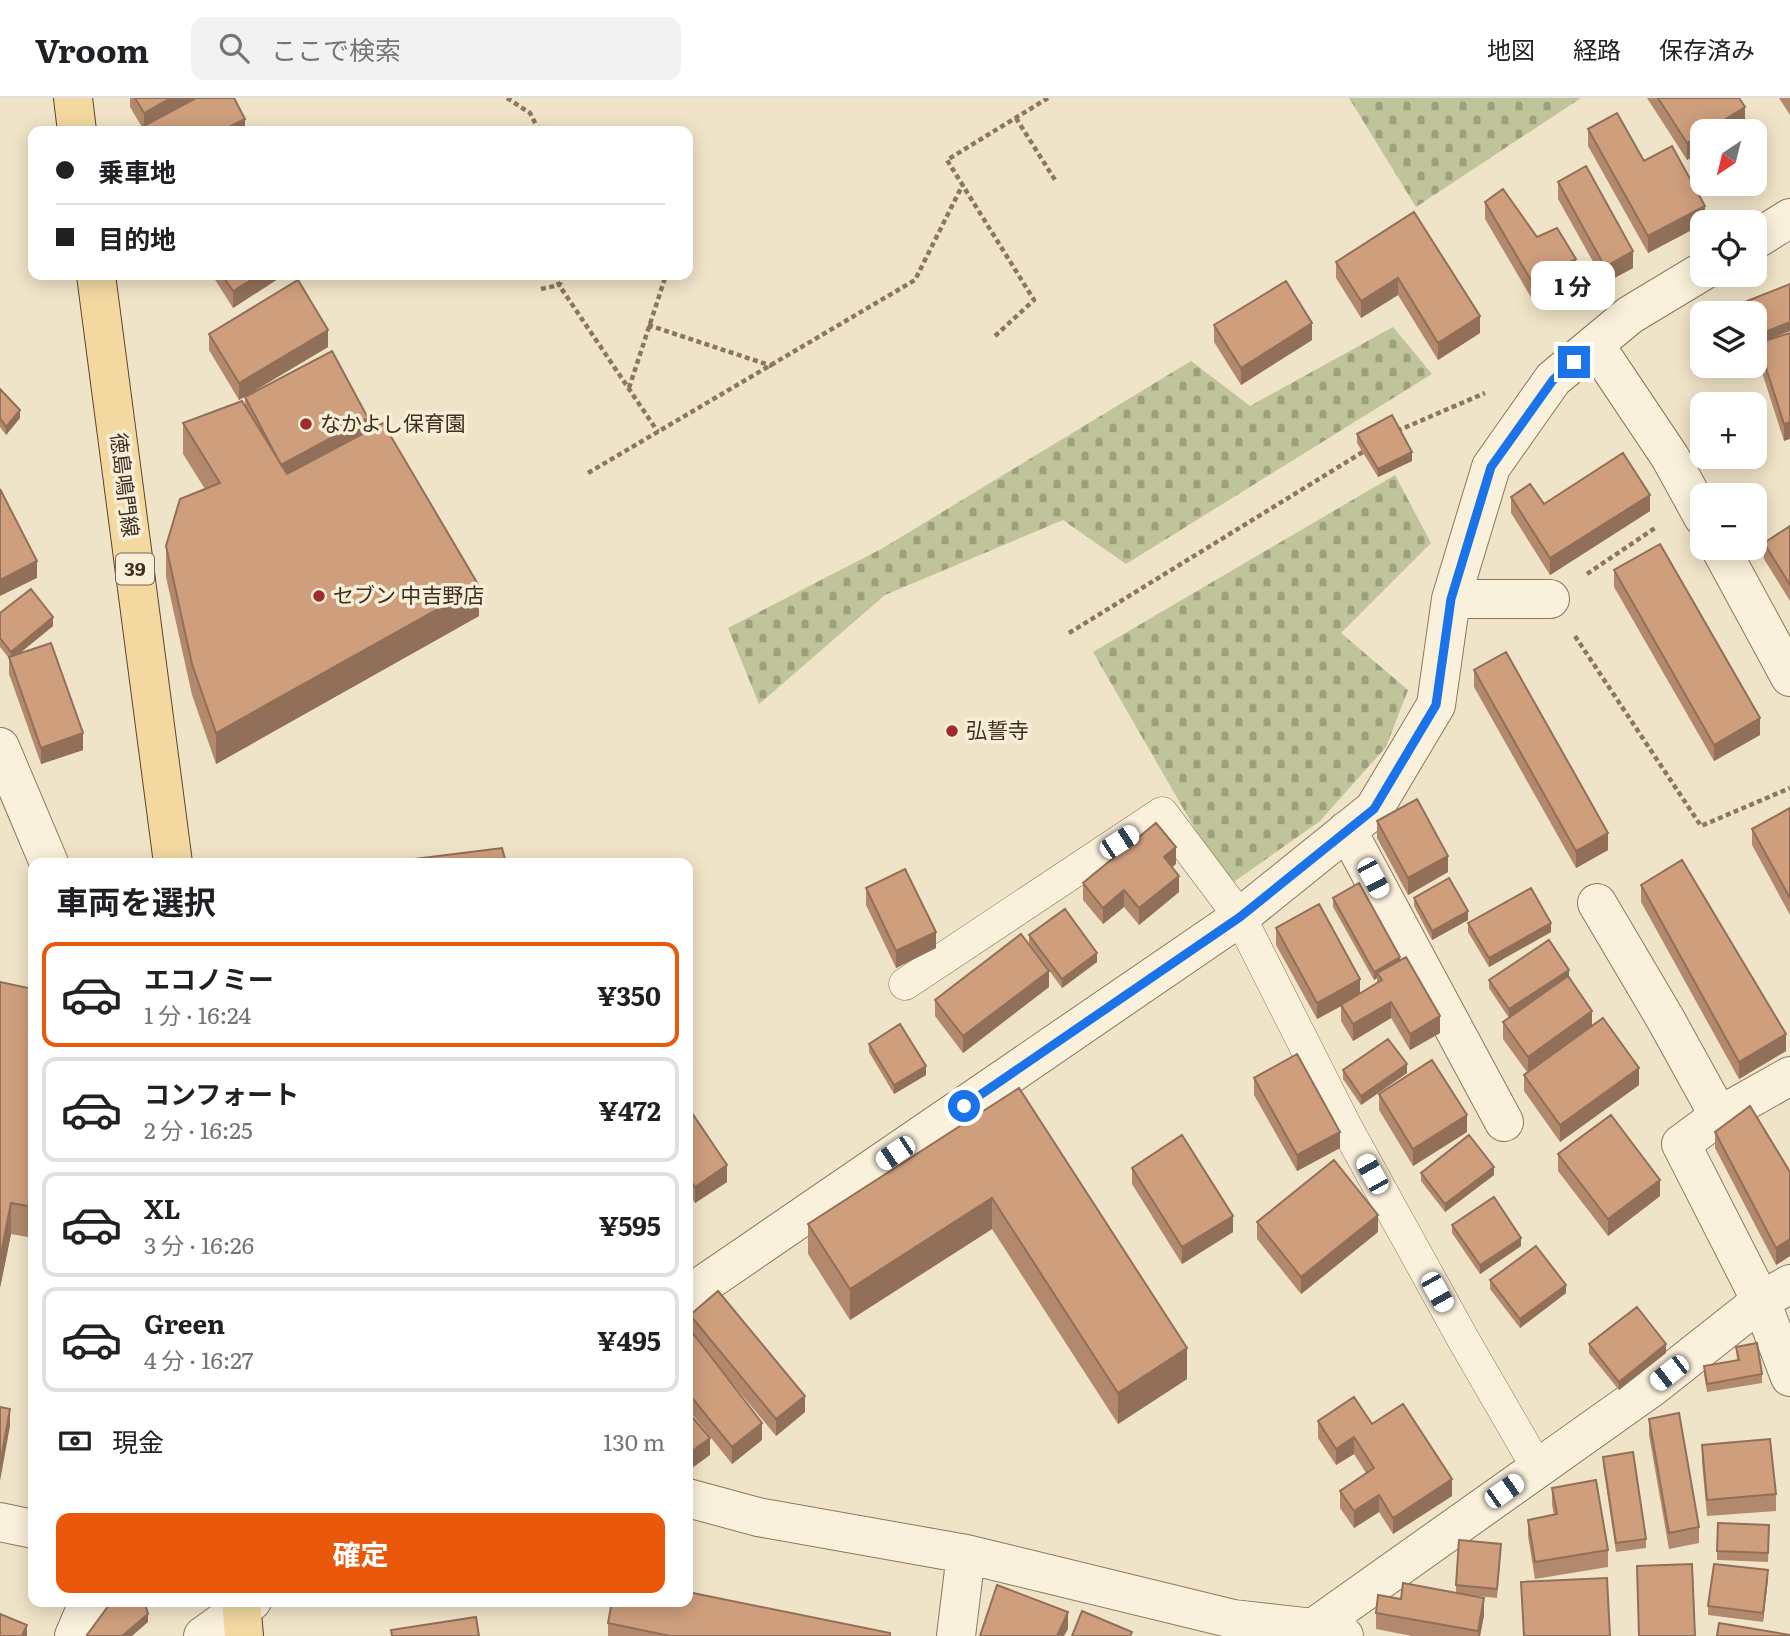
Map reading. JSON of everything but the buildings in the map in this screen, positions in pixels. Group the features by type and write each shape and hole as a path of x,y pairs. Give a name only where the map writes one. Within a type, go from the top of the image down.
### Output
{"main road":[{"path":"73,98 76,126"},
{"name":"徳島鳴門線","path":"97,280 172,858"}],"street":[{"path":"1767,232 1790,218"},
{"path":"693,1292 1240,917 1374,809 1436,705 1451,599 1491,467 1553,380 1630,316 1690,279"},
{"path":"1595,345 1670,457 1690,493"},
{"path":"1727,560 1790,677"},
{"path":"1451,599 1550,599"},
{"path":"0,747 47,858"},
{"path":"1347,830 1504,1122"},
{"path":"1597,902 1719,1116"},
{"path":"1790,1076 1719,1116 1681,1144 1775,1292 1790,1377"},
{"path":"693,1499 758,1517 966,1554 1233,1619 1329,1632 1537,1467 1651,1388 1775,1292"},
{"path":"0,1522 28,1528"},
{"path":"956,1636 966,1554"},
{"path":"74,1636 86,1607"},
{"path":"203,1636 245,1612"}],"lane":[{"path":"905,984 1162,813 1240,917 1346,1127 1537,1467"}],"path":[{"path":"507,98 530,113 536,126"},
{"path":"995,336 1034,300 947,160 1048,98"},
{"path":"1016,118 1055,180"},
{"path":"588,473 915,280 963,184"},
{"path":"557,280 658,432"},
{"path":"541,289 559,285 562,280"},
{"path":"629,389 664,280"},
{"path":"648,325 772,366"},
{"path":"1387,437 1497,387"},
{"path":"1069,632 1375,444"},
{"path":"1690,514 1550,599 1700,826 1790,788"}],"green space":[{"path":"1349,98 1581,98 1416,207"},
{"path":"1393,327 1432,374 1126,564 1063,520 885,595 759,704 728,628 883,548 1191,361 1250,406"},
{"path":"1395,475 1431,543 1341,633 1408,690 1386,747 1320,821 1228,886 1093,652"}],"place":[{"name":"なかよし保育園","path":"306,424"},
{"name":"セブン 中吉野店","path":"319,596"},
{"name":"弘誓寺","path":"952,731"}],"route":[{"path":"964,1106 1240,917 1374,809 1436,705 1451,599 1491,467 1553,380 1574,362"}]}
